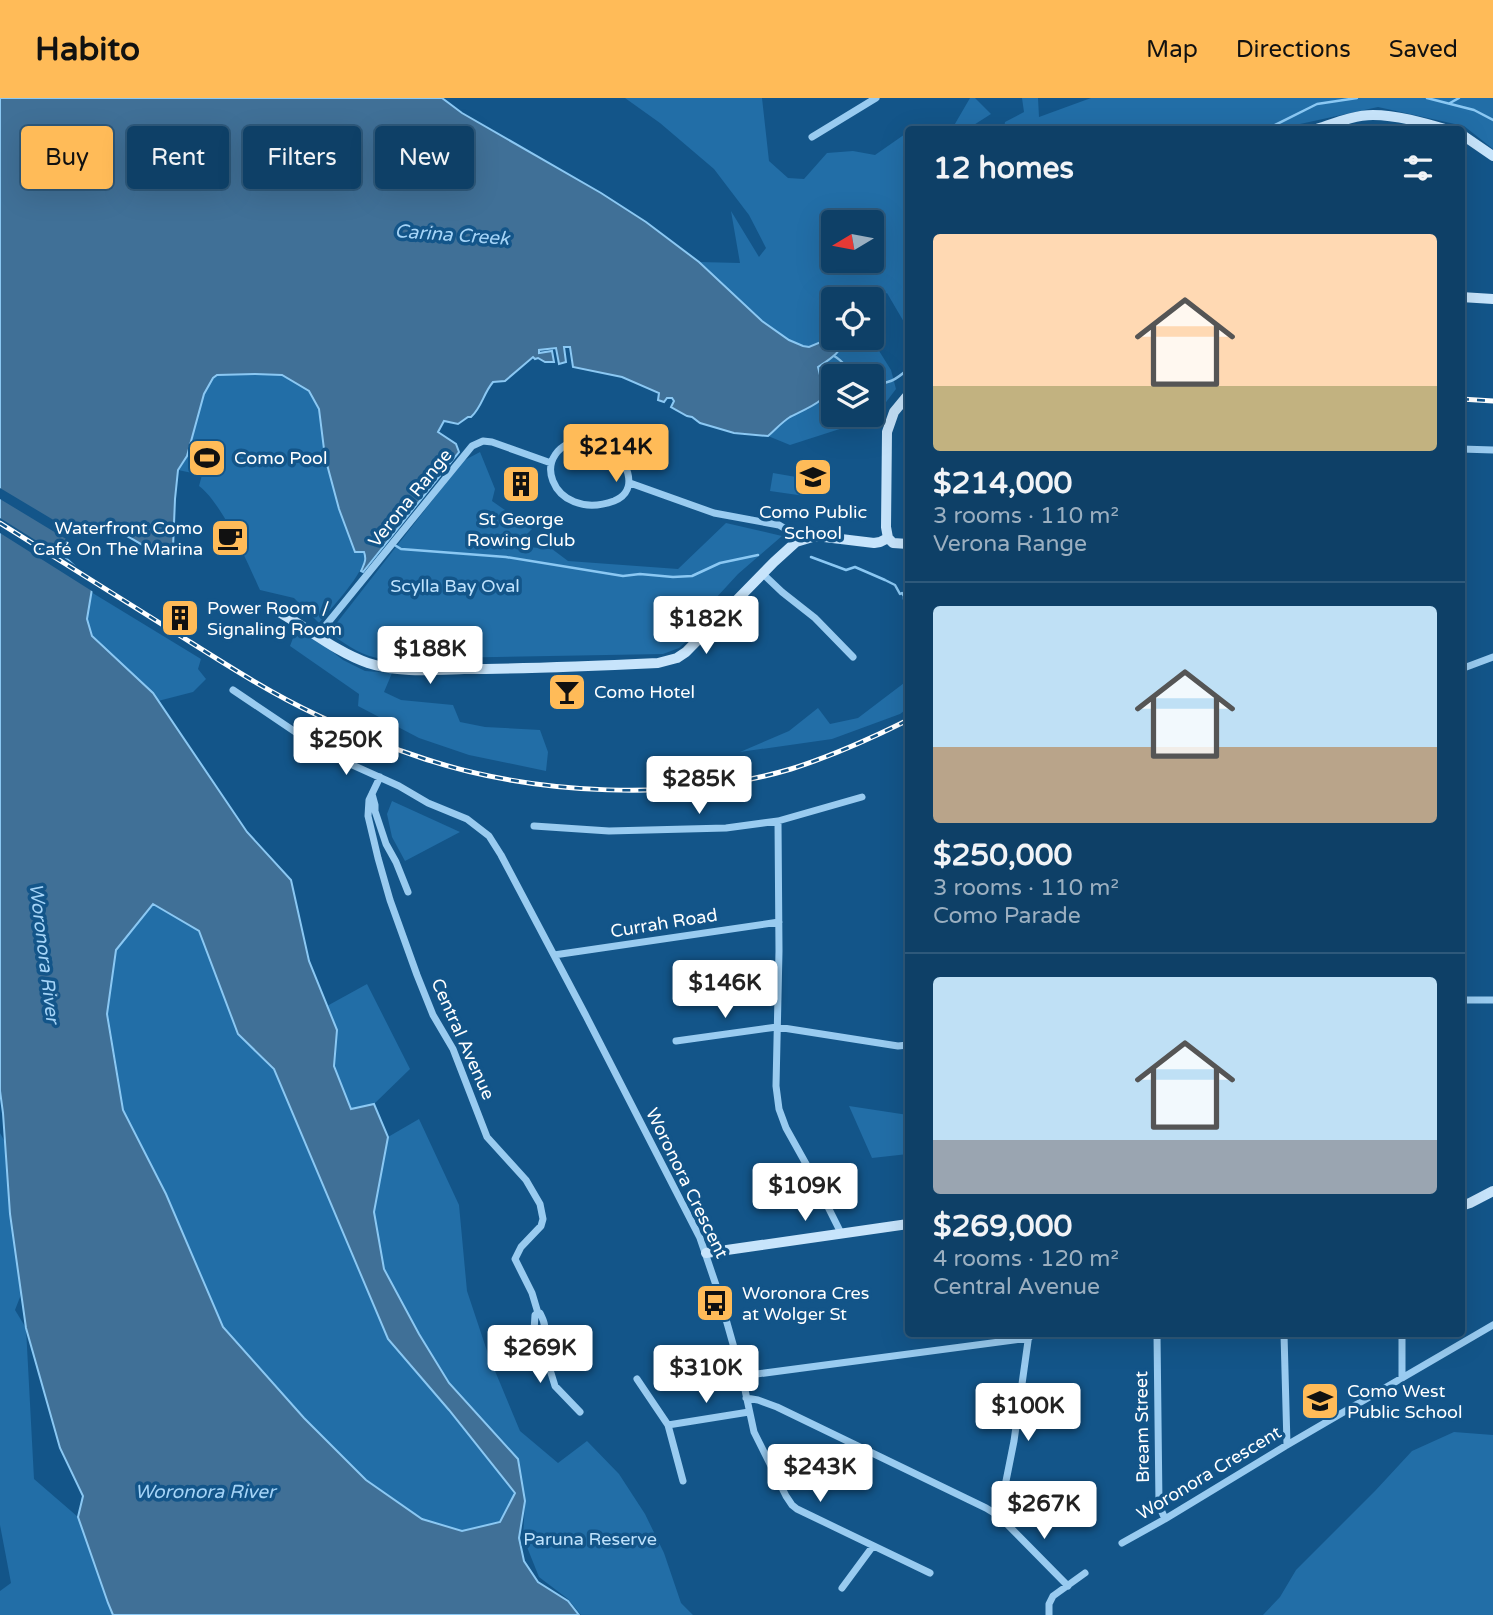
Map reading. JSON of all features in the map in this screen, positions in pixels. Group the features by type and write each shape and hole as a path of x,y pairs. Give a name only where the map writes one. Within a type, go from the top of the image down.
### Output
{"street":[{"path":"812,137 876,98"},
{"path":"1328,126 1373,115 1430,126"},
{"path":"1465,137 1493,156"},
{"path":"1465,297 1493,299"},
{"path":"905,398 894,412 887,432 886,527 888,538 893,543 905,544"},
{"path":"580,439 595,440 615,451 630,483 627,493 615,500 581,505 566,499 557,488 551,476 551,463 557,452 567,443 580,439"},
{"name":"Verona Range","path":"321,637 326,625 475,443 492,442 551,463"},
{"path":"1465,449 1493,450"},
{"path":"630,483 714,513 779,525 789,531 796,542"},
{"path":"270,607 366,663 394,669 658,663 686,653 796,542 816,536 874,542 888,538"},
{"path":"763,574 815,618 853,657"},
{"path":"1465,668 1493,657"},
{"path":"233,690 328,754 380,777"},
{"name":"Central Avenue","path":"380,777 369,800 368,816 390,900 424,995 453,1049 487,1136 526,1180 540,1204 543,1219 541,1226 521,1247 515,1259 545,1325 545,1330 539,1335 555,1386 580,1412"},
{"name":"Woronora Crescent","path":"380,777 428,803 467,819 481,829 496,846 706,1253 742,1376 749,1412 761,1447 792,1505 930,1573"},
{"path":"372,793 383,837 408,892"},
{"path":"534,826 609,831 726,828 778,821 862,797"},
{"path":"778,821 779,922 775,1086 786,1128 841,1233"},
{"name":"Currah Road","path":"554,956 779,922"},
{"path":"1465,1000 1493,1000"},
{"path":"676,1041 777,1027 905,1045"},
{"path":"1465,1205 1493,1191"},
{"path":"706,1253 905,1224"},
{"name":"Woronora Crescent","path":"1122,1543 1493,1325"},
{"path":"742,1376 1022,1337"},
{"path":"999,1516 1014,1441 1029,1337"},
{"name":"Bream Street","path":"1157,1337 1159,1504 1165,1519"},
{"path":"1284,1337 1287,1445"},
{"path":"1402,1337 1402,1378"},
{"path":"637,1378 668,1425 683,1482"},
{"path":"746,1398 777,1407 986,1508 999,1516 1068,1586"},
{"path":"668,1425 749,1412"},
{"path":"842,1588 873,1546"},
{"path":"1049,1612 1053,1596 1085,1573"}],"green space":[{"path":"625,98 762,98 769,161 788,178 804,179 827,153 853,151 875,155 905,134 905,324 887,293 884,295 884,287 821,287 821,343 807,346 781,335 699,262 740,263 731,211 759,257 766,248 749,215 714,169 660,123"},
{"path":"970,98 975,98 991,114 972,126 954,126"},
{"path":"1022,98 1038,98 1039,117 1091,98 1493,98 1493,149 1465,126 1378,107 1296,126 1004,126 1005,122 1024,112"},
{"path":"570,349 807,410 821,400 821,427 846,427 790,445 768,436 734,433 700,423 671,407 674,401 672,398 667,398 664,402 658,400 659,393 622,377 573,367"},
{"path":"878,350 891,370 896,389 884,405 884,364 822,364 838,352"},
{"path":"217,375 282,375 309,391 319,409 325,457 365,556 353,581 319,623 294,598 260,590 225,519 208,494 199,486 202,475 178,470 188,455 200,402 209,383"},
{"name":"Scylla Bay Oval","path":"480,452 495,489 492,501 532,529 515,546 552,549 568,561 678,569 726,523 782,536 738,574 693,623 689,639 679,648 663,654 382,659 356,650 334,636 332,629 463,461"},
{"path":"773,473 808,479 805,496 770,491"},
{"path":"91,592 201,659 198,669 206,679 193,692 158,701 153,693 92,636 87,619"},
{"path":"298,625 343,660 365,671 392,673 384,692 401,700 453,705 460,722 485,727 540,730 548,752 546,771 469,755 419,738 358,706 359,694 290,646"},
{"path":"905,682 905,710 900,714 832,739 740,752 789,731 818,708 830,724 858,718"},
{"path":"392,801 460,832 405,861 392,837 387,814"},
{"path":"153,904 199,931 238,1034 274,1069 388,1339 515,1493 500,1522 462,1531 422,1519 366,1480 304,1418 223,1327 166,1194 123,1110 107,1014 116,950"},
{"path":"367,984 410,1069 374,1104 351,1110 334,1066 337,1031 327,1006"},
{"path":"849,1106 905,1115 905,1154 872,1158"},
{"name":"Paruna Reserve","path":"419,1119 459,1205 467,1291 488,1354 520,1431 558,1463 587,1441 619,1474 645,1514 664,1553 681,1603 693,1615 581,1615 568,1599 539,1577 523,1537 525,1502 518,1459 449,1383 384,1269 374,1212 388,1137"},
{"path":"0,1133 5,1142 10,1214 22,1292 15,1310 26,1328 34,1479 78,1517 113,1615 0,1615 0,1591 11,1583 0,1525"},
{"path":"1454,1432 1493,1435 1493,1615 1263,1615 1280,1597 1296,1570 1412,1451"}],"water":[{"name":"Woronora River","path":"0,98 442,98 462,113 646,222 699,262 762,321 789,340 809,347 821,342 821,350 839,350 818,367 821,375 821,400 787,419 768,436 734,433 700,423 671,407 674,401 672,398 667,398 664,402 658,400 659,393 622,377 573,367 570,347 564,347 566,362 559,364 556,348 539,350 539,353 552,351 554,362 533,357 505,381 493,382 471,417 458,424 444,421 438,432 456,444 459,452 363,572 361,571 365,555 364,552 355,552 339,509 325,457 319,409 309,391 282,375 217,375 204,394 187,456 178,470 173,548 166,554 158,555 127,536 101,525 78,528 65,547 66,558 93,583 87,619 92,636 153,693 247,832 291,880 309,961 337,1030 334,1066 351,1109 374,1104 388,1137 374,1212 384,1269 449,1383 518,1459 525,1501 519,1538 524,1561 538,1582 568,1601 579,1615 113,1615 78,1517 83,1496 60,1448 26,1328 10,1214 0,1091","holes":["153,904 199,931 238,1034 274,1069 388,1339 515,1493 500,1522 462,1531 422,1519 366,1480 304,1418 223,1327 166,1194 123,1110 107,1014 116,950"]}],"pier":[{"path":"0,488 77,534 71,542 0,499"},
{"path":"0,518 88,573 96,581 95,593 0,533"}],"waterway":[{"name":"Carina Creek","path":"1273,126 1317,104 1357,98"},
{"name":"Carina Creek","path":"1427,98 1474,110 1493,120"},
{"path":"1450,103 1459,98"},
{"name":"Carina Creek","path":"834,356 844,364"},
{"name":"Carina Creek","path":"884,383 892,381 905,372"},
{"path":"393,544 401,549 506,557 623,576 692,576 720,563 758,555"},
{"path":"811,557 846,570 855,567 895,585 905,601"}],"railway":[{"path":"1465,399 1493,401"},
{"path":"0,523 279,696 370,739 468,771 560,787 655,790 702,786 748,780 791,769 851,747 905,721"}],"place":[{"name":"Como Pool","path":"207,458"},
{"name":"Como Public School","path":"813,477"},
{"name":"St George Rowing Club","path":"521,484"},
{"name":"Waterfront Como Café On The Marina","path":"230,538"},
{"name":"Power Room / Signaling Room","path":"180,618"},
{"name":"Como Hotel","path":"567,692"},
{"name":"Woronora Cres at Wolger St","path":"715,1303"},
{"name":"Como West Public School","path":"1320,1401"}]}
